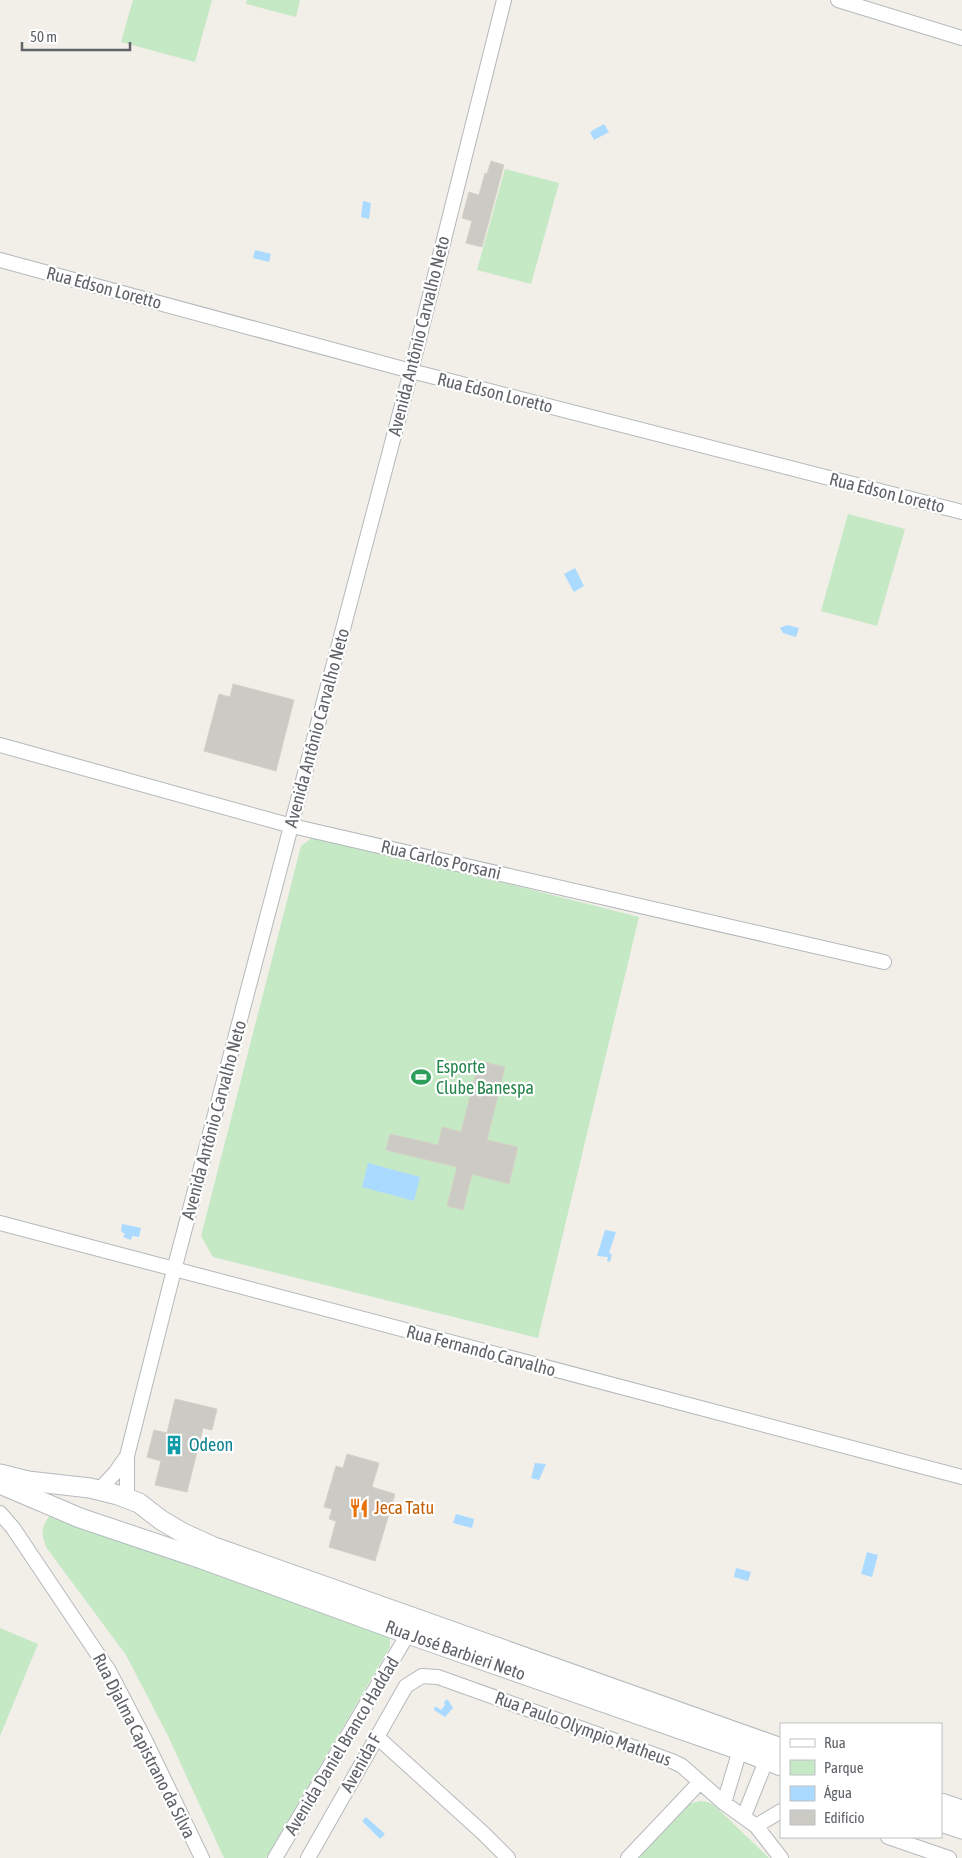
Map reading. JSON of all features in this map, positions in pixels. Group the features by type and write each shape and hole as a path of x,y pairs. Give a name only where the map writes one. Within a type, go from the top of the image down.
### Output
{"main road":[{"path":"0,1474 28,1481 95,1489"},
{"path":"0,1484 80,1518 83,1505 95,1489"},
{"name":"Rua José Barbieri Neto","path":"95,1489 133,1500 183,1533 214,1547 780,1748"},
{"path":"129,1535 139,1513 133,1500"},
{"name":"Rua José Barbieri Neto","path":"80,1518 211,1562 773,1763"},
{"path":"942,1803 962,1810"},
{"path":"942,1822 962,1829"}],"street":[{"name":"Avenida Antônio Carvalho Neto","path":"127,1456 174,1270 411,371 504,0"},
{"path":"838,0 962,38"},
{"name":"Rua Edson Loretto","path":"0,260 411,371 962,512"},
{"name":"Rua Carlos Porsani","path":"0,745 292,826 884,962"},
{"name":"Rua Fernando Carvalho","path":"0,1223 962,1477"},
{"path":"95,1489 115,1473 127,1456"},
{"path":"127,1456 133,1500"},
{"name":"Rua Djalma Capistrano da Silva","path":"0,1513 13,1528 109,1671 145,1740 202,1858"},
{"name":"Avenida Daniel Branco Haddad","path":"275,1858 408,1634"},
{"name":"Avenida F","path":"308,1858 406,1686 422,1676"},
{"name":"Rua Paulo Olympio Matheus","path":"422,1676 438,1677 682,1766 724,1803 756,1826 781,1858"},
{"path":"376,1736 508,1858"},
{"path":"724,1803 740,1750"},
{"path":"744,1816 773,1763"},
{"path":"628,1858 700,1782"},
{"path":"756,1826 780,1812"},
{"path":"891,1838 949,1858"}],"green space":[{"path":"133,0 212,0 195,62 121,42"},
{"path":"247,0 300,0 296,17 246,4"},
{"path":"505,169 559,183 531,284 477,270"},
{"path":"848,514 905,529 877,626 821,611"},
{"name":"Esporte Clube Banespa","path":"316,835 639,917 538,1338 213,1257 201,1236 301,846"},
{"path":"50,1515 209,1567 390,1637 390,1647 266,1858 224,1858 168,1736 126,1655 46,1547 43,1530"},
{"path":"0,1628 38,1644 0,1736"},
{"path":"700,1801 708,1802 715,1806 769,1858 634,1858 685,1805"}],"water":[{"path":"604,124 609,132 594,140 590,132"},
{"path":"363,201 371,203 369,219 361,217"},
{"path":"255,250 271,254 269,262 253,258"},
{"path":"575,568 584,586 574,592 564,574"},
{"path":"787,625 799,628 796,637 783,633 780,628"},
{"path":"368,1163 420,1177 414,1201 362,1187"},
{"path":"122,1224 141,1228 139,1237 132,1236 131,1240 123,1237 125,1234 121,1231"},
{"path":"605,1230 616,1232 609,1253 612,1254 610,1262 607,1261 608,1257 597,1256"},
{"path":"535,1463 546,1464 539,1480 531,1478"},
{"path":"456,1514 474,1519 472,1528 453,1523"},
{"path":"867,1552 878,1555 872,1577 861,1574"},
{"path":"736,1568 751,1572 748,1581 734,1577"},
{"path":"446,1700 448,1700 453,1708 445,1717 434,1710 435,1706 441,1710"},
{"path":"366,1817 385,1834 380,1839 362,1821"}],"building":[{"path":"491,161 504,165 482,247 466,243 472,221 462,218 469,192 479,195 485,173 487,174"},
{"path":"233,684 294,700 276,771 204,751 219,694 230,697"},
{"path":"479,1061 505,1067 487,1140 518,1147 509,1184 472,1174 463,1210 447,1206 457,1167 386,1150 390,1134 438,1145 442,1127 461,1132"},
{"name":"Odeon","path":"175,1399 217,1409 212,1430 203,1428 187,1492 155,1485 161,1461 147,1457 154,1430 167,1433"},
{"name":"Jeca Tatu","path":"347,1454 379,1463 372,1487 395,1494 375,1561 329,1547 336,1521 329,1519 332,1509 324,1507 336,1466 343,1468"}],"place":[{"name":"Esporte Clube Banespa","path":"421,1077"},
{"name":"Odeon","path":"174,1445"},
{"name":"Jeca Tatu","path":"359,1508"}]}
